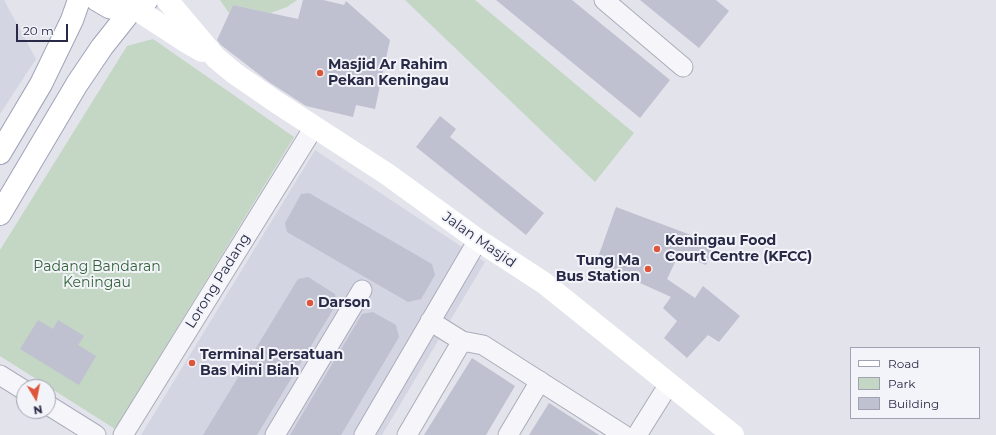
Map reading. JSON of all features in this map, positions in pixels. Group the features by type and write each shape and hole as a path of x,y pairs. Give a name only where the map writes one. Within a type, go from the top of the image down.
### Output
{"street":[{"path":"0,153 41,84 72,20 79,0"},
{"path":"97,0 109,8 121,10 140,4"},
{"path":"167,0 216,58"},
{"path":"604,0 683,67"},
{"path":"140,4 142,13 188,43 216,58"},
{"path":"0,214 77,84 102,47 140,4"},
{"name":"Jalan Masjid","path":"216,58 234,74 387,174 478,240 544,283 733,435"},
{"name":"Lorong Padang","path":"123,435 314,127"},
{"path":"364,435 478,240"},
{"path":"275,435 362,290"},
{"path":"430,321 462,341 483,345 540,381 601,429 624,435"},
{"path":"407,435 462,341"},
{"path":"0,375 16,385"},
{"path":"508,435 540,381"},
{"path":"637,435 669,384"},
{"path":"56,410 90,431"}],"shaded area":[{"path":"0,0 4,0 36,59 0,114"},
{"path":"315,150 485,262 382,435 141,435"}],"green space":[{"path":"220,0 297,0 287,7 270,13 233,5 229,13"},
{"path":"405,0 475,0 634,133 595,182"},
{"name":"Padang Bandaran Keningau","path":"153,39 294,137 115,429 56,392 56,379 36,379 0,356 0,250 127,46"}],"building":[{"name":"Masjid Ar Rahim Pekan Keningau","path":"303,0 323,0 344,5 346,1 390,40 375,109 356,105 353,117 306,106 269,82 221,45 217,40 233,5 298,19"},
{"path":"496,0 572,0 670,80 640,118"},
{"path":"640,0 716,0 729,11 699,48"},
{"path":"440,116 456,129 450,137 544,213 526,235 416,147"},
{"path":"309,193 432,264 435,275 421,299 408,302 287,232 285,223 301,194"},
{"name":"Keningau Food Court Centre (KFCC)","path":"616,207 715,244 706,265 679,254 667,279 695,298 703,286 740,316 719,342 708,335 687,358 664,338 677,321 663,308 671,297 596,263"},
{"path":"308,277 335,294 337,303 257,435 203,435 298,279"},
{"path":"373,312 396,325 399,337 341,435 290,435 362,314"},
{"path":"38,320 53,329 58,320 84,336 78,345 96,356 79,385 20,349"},
{"path":"472,358 515,386 486,435 424,435"},
{"path":"549,403 599,435 529,435"}],"place":[{"name":"Masjid Ar Rahim Pekan Keningau","path":"320,73"},
{"name":"Keningau Food Court Centre (KFCC)","path":"657,249"},
{"name":"Tung Ma Bus Station","path":"648,269"},
{"name":"Darson","path":"310,303"},
{"name":"Terminal Persatuan Bas Mini Biah","path":"192,363"}]}
